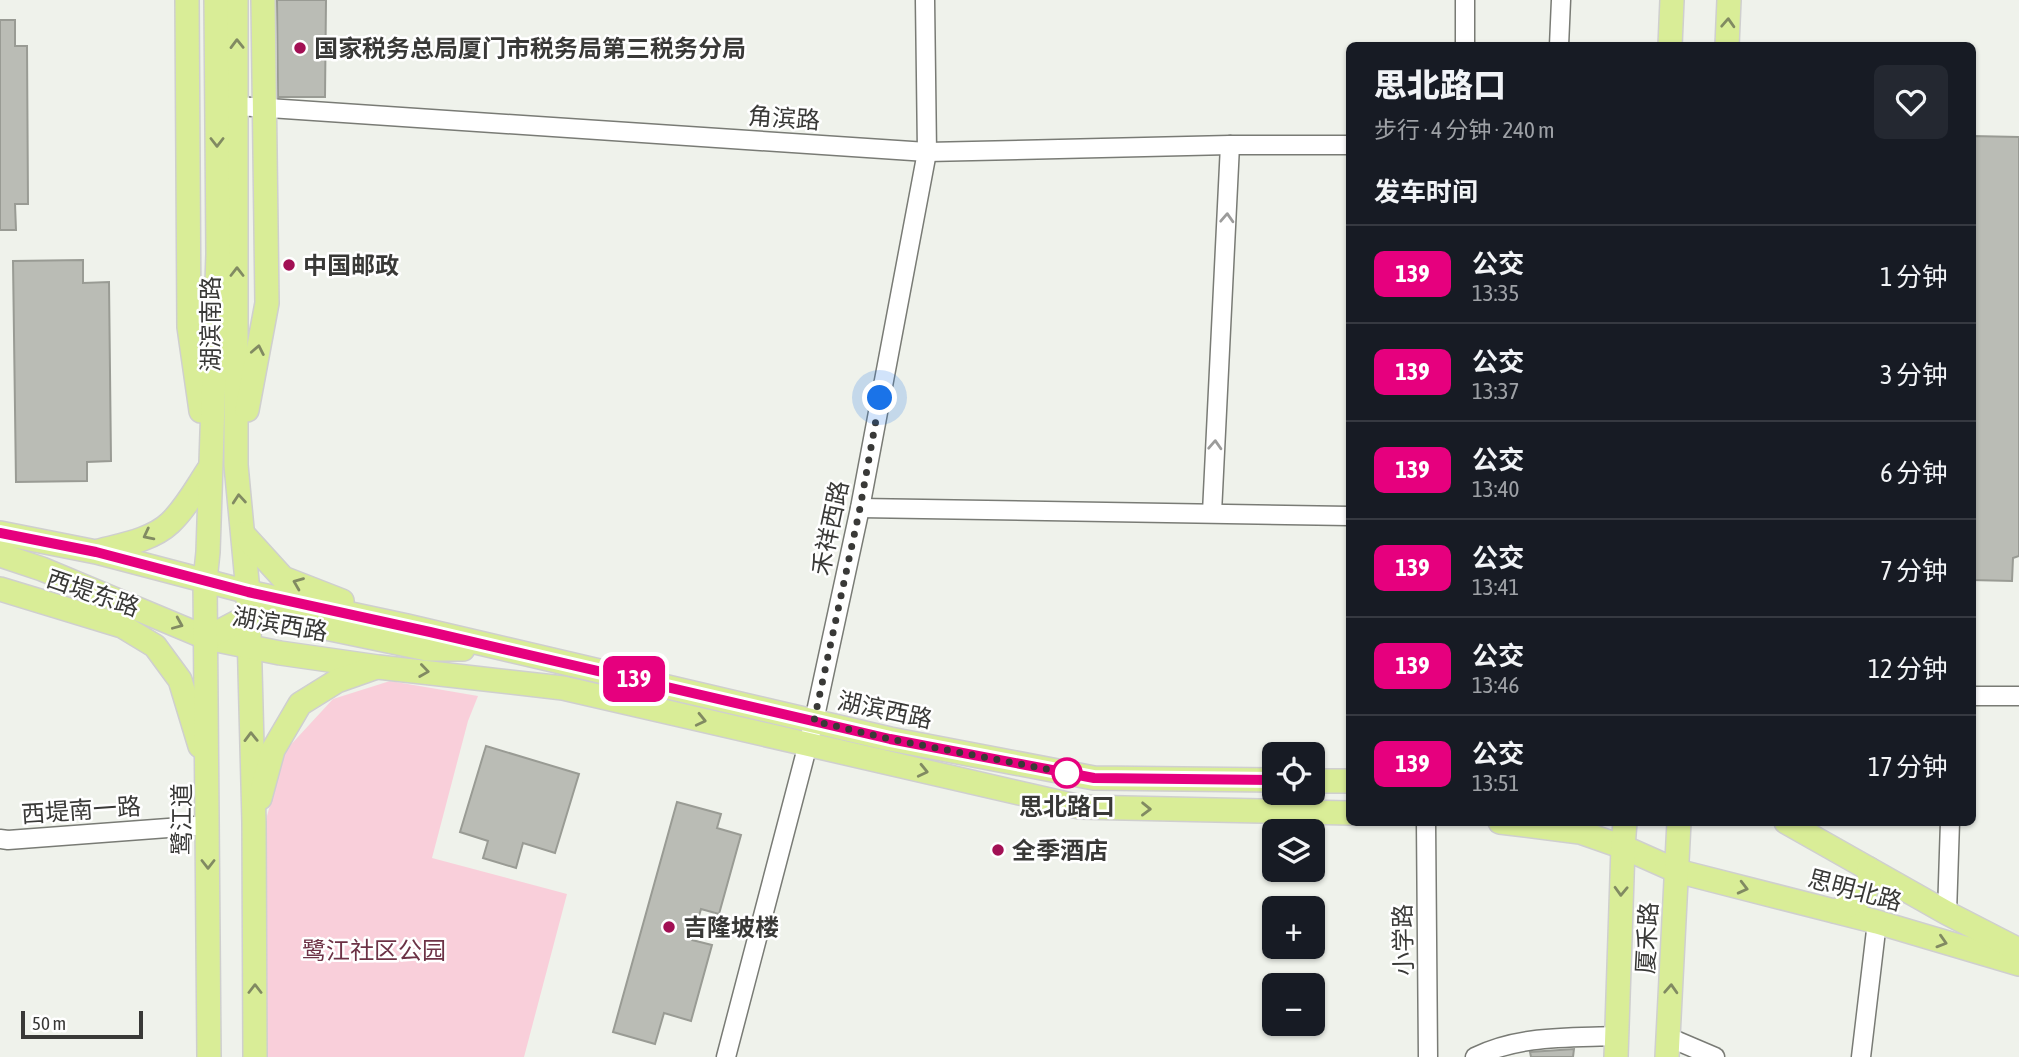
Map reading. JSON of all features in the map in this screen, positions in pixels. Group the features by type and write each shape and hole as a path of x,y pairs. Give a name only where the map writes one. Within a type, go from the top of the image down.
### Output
{"main road":[{"path":"96,552 141,540 169,524 190,499 209,468 189,327 187,0"},
{"name":"湖滨南路","path":"216,0 227,105 236,465 248,592 249,647"},
{"name":"湖滨南路","path":"205,581 218,254 236,0"},
{"path":"236,465 267,303 263,0"},
{"path":"1670,42 1672,0"},
{"path":"1727,42 1729,0"},
{"name":"湖滨西路","path":"0,533 96,552 248,592 407,626 890,739 1094,778 1262,780"},
{"path":"243,534 283,578 407,626"},
{"name":"湖滨西路","path":"0,555 42,569 207,638 377,667 563,688 1080,807 1346,813"},
{"name":"鹭江道","path":"205,581 209,1057"},
{"path":"0,583 51,604"},
{"name":"西堤东路","path":"0,589 122,626 155,646 180,680 207,771"},
{"path":"207,638 248,616 286,620 428,649 502,648"},
{"path":"249,647 254,822 255,1057"},
{"path":"254,822 273,750 300,704 337,681 377,667"},
{"path":"1325,780 1346,781"},
{"path":"1532,826 1580,832 1623,847 1677,871"},
{"name":"厦禾路","path":"1616,1046 1625,826"},
{"name":"厦禾路","path":"1667,1047 1679,826"},
{"name":"思明北路","path":"1800,826 1820,832 1868,869 2019,950"},
{"path":"1835,911 1856,904 1865,893 1870,883 1868,869"},
{"name":"思明北路","path":"1677,871 1877,922 2019,964"}],"street":[{"name":"禾祥西路","path":"726,1057 814,721 860,508 927,152 925,0"},
{"path":"1465,0 1465,42"},
{"path":"1559,42 1561,0"},
{"name":"角滨路","path":"227,105 927,152 1346,145"},
{"path":"1212,513 1230,145"},
{"path":"860,508 1346,516"},
{"path":"1976,696 2019,696"},
{"name":"西堤南一路","path":"0,839 208,825"},
{"name":"小学路","path":"1426,826 1429,1057"},
{"path":"1947,913 1950,826"},
{"path":"1861,1057 1877,922"},
{"path":"1475,1057 1493,1048 1528,1040 1616,1046"},
{"path":"1667,1047 1715,1057"}],"green space":[{"name":"鹭江社区公园","path":"390,681 478,696 468,721 432,858 567,894 524,1057 267,1057 267,816 285,751 333,699"}],"building":[{"name":"国家税务总局厦门市税务局第三税务分局","path":"277,0 326,0 325,97 278,97"},
{"path":"0,20 15,20 15,46 27,46 28,204 15,204 16,230 0,230"},
{"path":"1976,136 2019,137 2019,556 2013,558 2012,581 1976,580"},
{"path":"83,260 83,283 109,282 111,461 87,462 87,481 16,482 13,261"},
{"path":"486,746 579,774 555,853 523,843 516,868 483,858 488,841 460,832"},
{"name":"吉隆坡楼","path":"677,802 721,814 717,828 741,835 719,914 701,909 692,940 712,945 691,1021 664,1013 655,1044 613,1032"},
{"path":"1574,1049 1573,1057 1531,1057 1530,1052"}],"bus line":[{"name":"139","path":"0,533 96,552 248,592 890,739 1094,778 1262,780"}],"place":[{"name":"国家税务总局厦门市税务局第三税务分局","path":"300,48"},
{"name":"中国邮政","path":"289,265"},
{"name":"思北路口","path":"1067,773"},
{"name":"全季酒店","path":"998,850"},
{"name":"吉隆坡楼","path":"669,927"}],"route":[{"path":"880,398 860,508 814,721 890,739 1067,773"}]}
